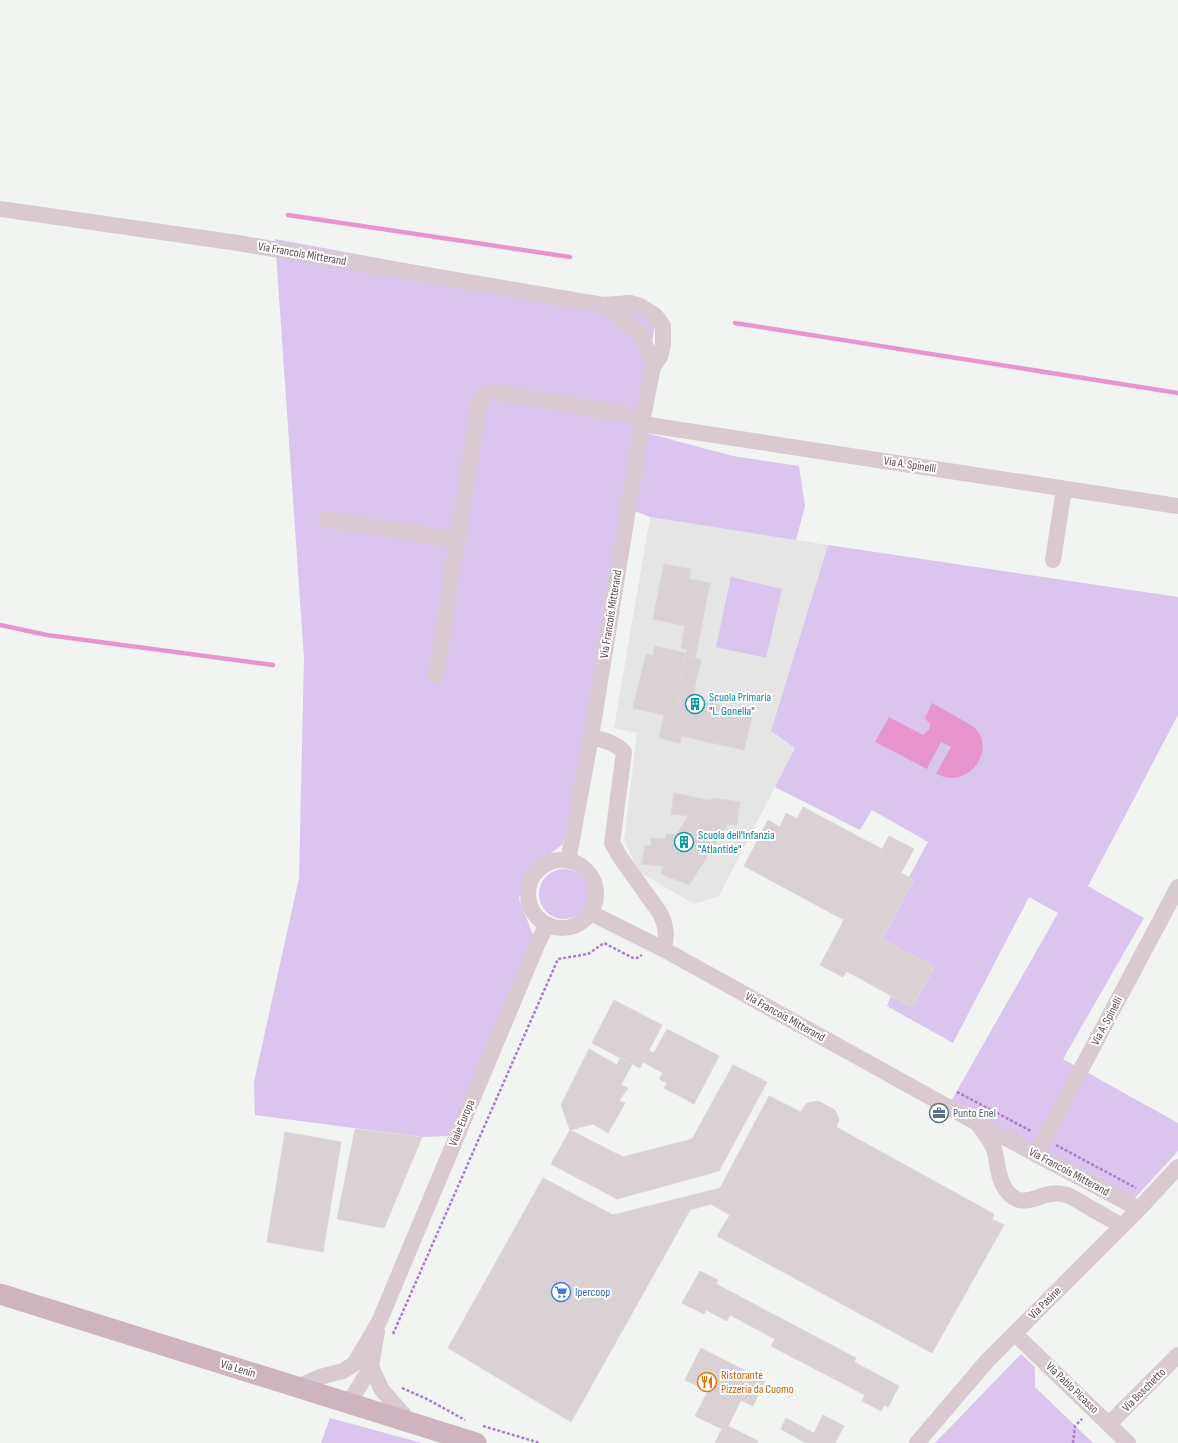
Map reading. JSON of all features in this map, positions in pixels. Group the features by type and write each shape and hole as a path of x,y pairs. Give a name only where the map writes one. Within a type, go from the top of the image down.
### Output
{"main road":[{"name":"Via Lenin","path":"0,1294 410,1422 479,1434"}],"street":[{"name":"Via Francois Mitterand","path":"0,209 238,243 603,305 630,304 640,306 655,315 663,326 664,336 660,357 653,368 643,420 591,736 568,861"},
{"path":"603,305 624,319 643,338 653,368"},
{"name":"Via A. Spinelli","path":"436,675 479,404 485,394 495,392 643,420 1064,489 1178,506"},
{"path":"1053,560 1064,489"},
{"path":"326,520 457,540"},
{"path":"591,736 610,741 624,752 612,843 620,857 660,913 665,923 666,943 656,946"},
{"path":"558,861 568,861 579,864 588,871 594,881 596,891 595,902 591,913 584,920 571,926 556,927 547,924 538,918 532,909 529,899 529,888 532,878 539,870 548,864 558,861"},
{"name":"Via A. Spinelli","path":"1029,1151 1178,887"},
{"name":"Via Francois Mitterand","path":"591,913 656,946 977,1123 1139,1209"},
{"name":"Viale Europa","path":"379,1322 547,924"},
{"name":"Via Francois Mitterand","path":"977,1123 988,1138 995,1154 1001,1182 1013,1198 1022,1201 1062,1193 1122,1226"},
{"path":"995,1154 1008,1147 1029,1151"},
{"name":"Via Pasine","path":"917,1443 987,1361 1139,1209 1178,1167"},
{"path":"1082,1203 1092,1203 1096,1200 1099,1194 1098,1187"},
{"path":"349,1403 350,1381 354,1364 379,1322"},
{"path":"349,1403 371,1367 379,1322"},
{"name":"Via Pablo Picasso","path":"1015,1334 1128,1443"},
{"name":"Via Boschetto","path":"1109,1424 1178,1355"},
{"path":"297,1387 320,1377 342,1371 354,1364"},
{"path":"371,1367 382,1390 410,1422"}],"path":[{"path":"390,1341 558,959 588,954 604,943 633,958 642,956 656,946"},
{"path":"400,1386 466,1421"},
{"path":"1073,1443 1075,1426 1092,1408"},
{"path":"479,1434 540,1443"}],"shaded area":[{"path":"275,239 658,310 635,430 733,456 799,466 805,506 796,540 650,517 622,506 589,726 563,844 525,875 519,899 537,945 448,1136 422,1137 255,1115 254,1082 299,878 304,658"},
{"path":"650,517 828,545 771,731 795,748 719,896 694,904 639,872 624,840 637,733 614,728"},
{"path":"828,545 1178,597 1178,715 1088,886 1144,918 1063,1059 1178,1123 1178,1151 1133,1200 950,1103 1058,913 1029,897 953,1043 887,1006 891,996 912,1007 934,968 882,939 914,880 909,877 928,842 872,810 860,830 775,787 795,748 771,731"},
{"path":"731,577 782,589 766,658 716,647"},
{"path":"932,703 974,727 981,738 983,746 979,762 974,768 960,777 949,778 936,774 951,747 941,742 927,769 875,742 889,717 923,735 929,730 930,724 925,718"},
{"path":"564,869 574,871 582,876 587,884 589,894 587,904 582,912 574,917 564,919 554,917 546,912 541,904 539,894 541,884 546,876 554,871"},
{"path":"1021,1354 1035,1367 1035,1387 1093,1443 935,1443"},
{"path":"330,1418 422,1443 321,1443"}],"building":[{"name":"Scuola Primaria \"L. Gonella\"","path":"664,564 691,569 689,579 710,583 695,659 685,656 687,649 681,648 685,626 653,619"},
{"name":"Scuola Primaria \"L. Gonella\"","path":"655,646 686,653 679,684 682,685 677,708 666,706 664,715 633,708 646,654 653,656"},
{"name":"Scuola Primaria \"L. Gonella\"","path":"685,656 701,660 693,695 703,697 702,701 753,713 744,750 681,736 680,743 659,738 666,706 677,708 682,685 679,684"},
{"name":"Scuola dell'Infanzia \"Atlantide\"","path":"674,793 712,801 712,798 740,802 737,825 728,824 689,885 661,874 663,866 642,864 645,845 651,846 651,838 666,839 666,834 676,835 688,816 671,814"},
{"path":"803,807 882,849 844,920 744,866 768,820 780,827 786,813 797,819"},
{"path":"889,836 914,849 901,873 914,880 882,939 868,931 843,977 820,965"},
{"path":"868,931 934,967 912,1007 846,971"},
{"path":"614,1000 662,1025 640,1068 592,1043"},
{"path":"667,1029 719,1056 694,1104 664,1088 667,1083 659,1079 663,1073 643,1062 649,1051 654,1053"},
{"path":"589,1049 617,1065 620,1058 632,1064 621,1085 628,1088 619,1101 625,1103 608,1133 593,1124 570,1130 561,1105"},
{"path":"733,1065 767,1082 719,1171 617,1199 551,1164 570,1130 623,1157 692,1139"},
{"name":"Ipercoop","path":"769,1096 801,1112 807,1103 818,1101 835,1110 839,1120 836,1127 994,1214 992,1219 1004,1225 932,1353 717,1236 730,1215 711,1204 690,1210 571,1422 448,1348 543,1178 613,1215 720,1188"},
{"path":"355,1129 422,1137 384,1228 337,1219"},
{"path":"285,1132 341,1142 323,1252 267,1242"},
{"path":"700,1271 718,1280 716,1284 856,1358 854,1362 899,1386 888,1407 884,1405 881,1411 862,1401 865,1395 771,1346 775,1339 730,1315 727,1321 706,1310 704,1314 682,1303"},
{"path":"701,1348 765,1381 753,1406 741,1400 728,1426 758,1441 757,1443 715,1443 722,1429 695,1416 708,1391 685,1380"},
{"path":"823,1415 844,1426 835,1443 806,1443 781,1429 786,1418 814,1433"}],"waterway":[{"path":"288,215 570,257"},
{"path":"735,323 1178,393"},
{"path":"0,625 47,635 273,665"}],"place":[{"name":"Scuola Primaria \"L. Gonella\"","path":"695,704"},
{"name":"Scuola dell'Infanzia \"Atlantide\"","path":"684,842"},
{"name":"Punto Enel","path":"939,1113"},
{"name":"Ipercoop","path":"561,1292"},
{"name":"Ristorante Pizzeria da Cuomo","path":"707,1382"}]}
